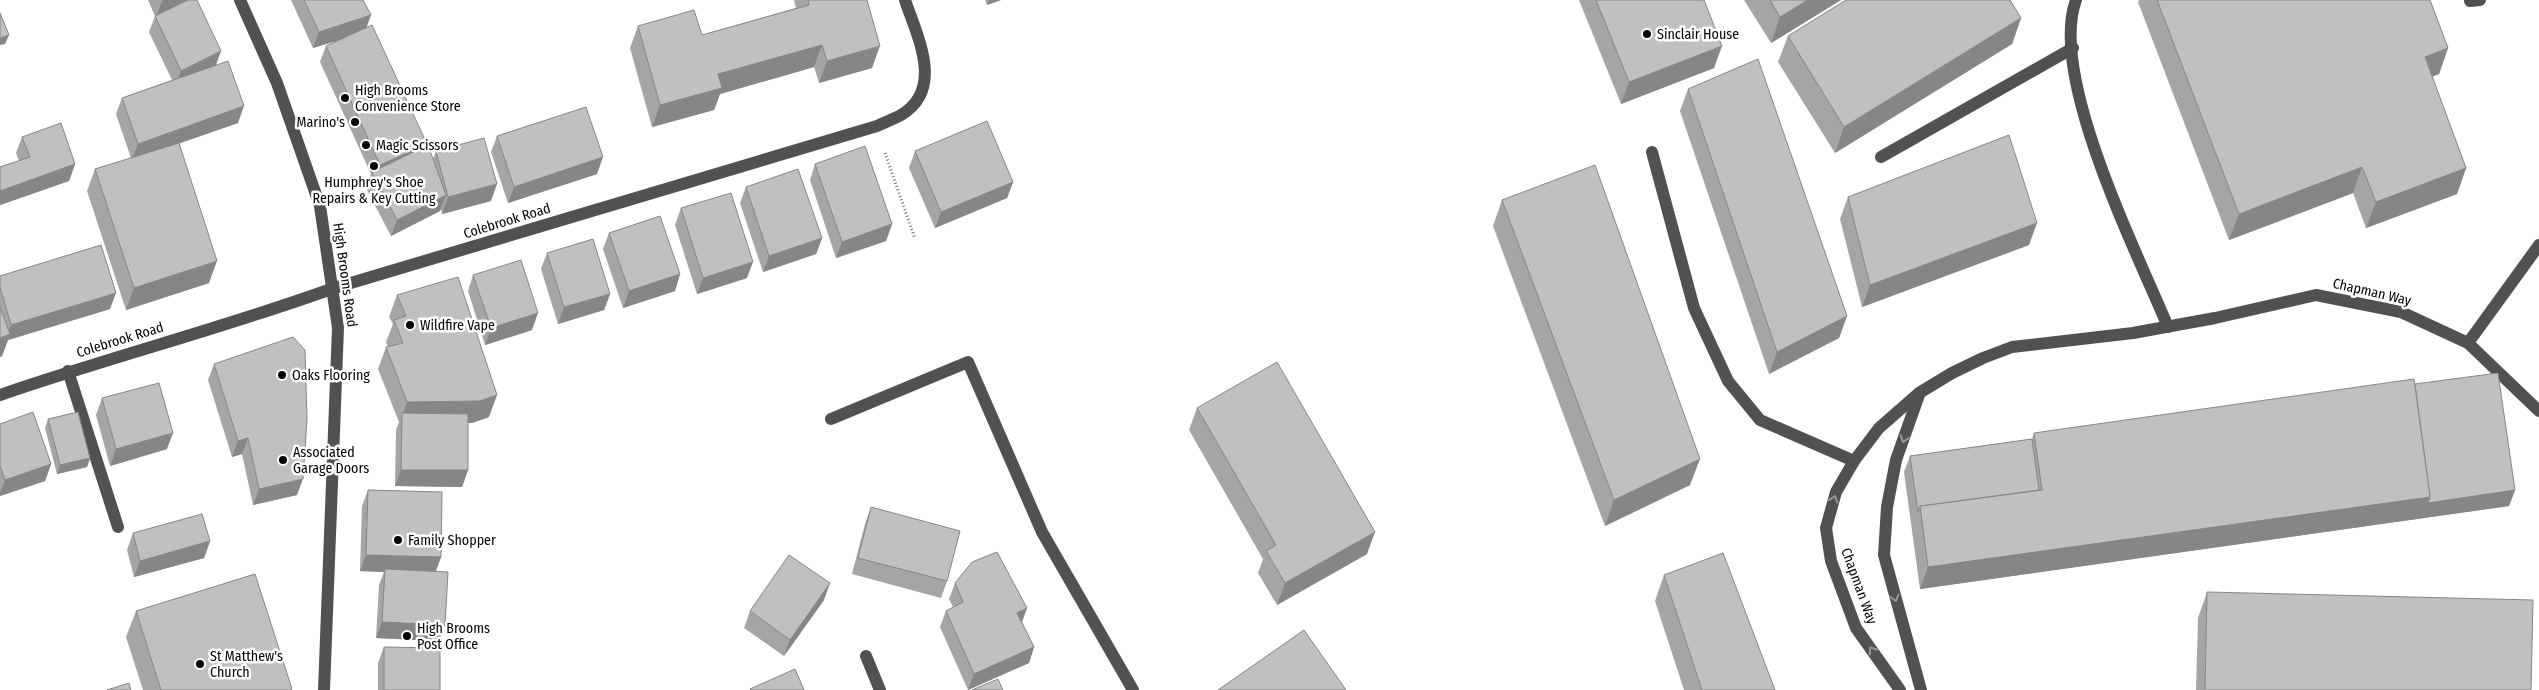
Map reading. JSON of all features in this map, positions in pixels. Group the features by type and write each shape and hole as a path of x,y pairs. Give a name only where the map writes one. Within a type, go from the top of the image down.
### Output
{"street":[{"name":"High Brooms Road","path":"240,0 277,82 320,206 334,288 338,328 324,690"},
{"name":"Colebrook Road","path":"0,395 68,371 293,303 334,288 877,126 902,115 917,101 926,80 925,62 905,0"},
{"path":"2076,0 2071,15 2074,82 2099,160 2168,327"},
{"path":"1881,157 2072,48"},
{"path":"1652,152 1694,308 1728,381 1760,420 1854,461"},
{"path":"2468,343 2539,245"},
{"name":"Chapman Way","path":"1900,690 1856,628 1831,561 1826,528 1836,492 1854,461 1879,428 1920,393 1952,373 2012,347 2168,327 2316,295 2401,312 2468,343 2539,411"},
{"path":"831,419 968,362 1042,532 1133,690"},
{"path":"68,371 118,527"},
{"name":"Chapman Way","path":"1920,393 1896,460 1887,507 1884,555 1920,690"},
{"path":"866,656 880,690"}],"path":[{"path":"891,169 914,239"}],"building":[{"path":"188,0 197,0 221,51 181,71 155,16"},
{"path":"304,0 363,0 371,15 319,32"},
{"path":"808,0 867,0 880,46 827,61 822,45 718,74 722,88 660,105 638,26 694,10 702,35 809,5"},
{"name":"Sinclair House","path":"1596,0 1704,0 1722,46 1629,82"},
{"path":"1770,0 1808,0 1780,17"},
{"path":"1846,0 2010,0 2021,18 1844,127 1788,36"},
{"path":"2157,0 2430,0 2448,48 2425,57 2466,168 2376,202 2362,167 2239,214"},
{"path":"0,13 9,35 0,38"},
{"path":"372,25 427,144 380,165 326,46"},
{"path":"1758,59 1847,316 1777,352 1688,89"},
{"path":"228,61 244,106 138,144 122,98"},
{"path":"586,107 603,157 514,187 497,136"},
{"path":"987,121 1013,182 941,212 915,151"},
{"path":"61,123 75,164 0,191 0,167 30,157 22,137"},
{"path":"2009,135 2037,223 1870,285 1848,197"},
{"path":"484,138 497,184 448,197 436,151"},
{"path":"179,143 217,261 134,288 95,169"},
{"path":"428,145 446,195 397,220 372,172"},
{"path":"865,146 892,224 842,242 815,164"},
{"path":"1595,165 1700,459 1614,500 1502,200"},
{"path":"798,169 822,238 769,256 746,187"},
{"path":"731,193 753,262 703,278 681,208"},
{"path":"660,216 680,274 629,291 609,233"},
{"path":"593,239 610,294 564,307 547,253"},
{"path":"101,245 116,293 11,325 0,287 0,276"},
{"path":"521,260 538,313 491,328 473,275"},
{"path":"458,277 497,395 480,401 407,402 386,347 403,343 394,320 406,316 397,295"},
{"path":"0,307 10,334 0,338"},
{"path":"293,337 305,350 307,419 303,479 259,489 248,438 238,441 214,364"},
{"path":"1277,362 1375,532 1285,583 1266,551 1276,545 1197,408"},
{"path":"2498,373 2515,490 2428,503 2430,497 2415,384"},
{"path":"2414,379 2430,497 1928,567 1920,506 2042,490 2034,433"},
{"path":"159,383 173,433 116,449 102,398"},
{"path":"33,412 51,464 5,480 0,466 0,424"},
{"path":"78,412 90,458 60,465 48,419"},
{"path":"402,413 468,414 468,470 401,470"},
{"path":"2032,439 2039,490 1920,506 1918,512 1910,456"},
{"name":"Family Shopper","path":"368,490 442,492 441,557 366,555"},
{"path":"871,507 960,531 947,581 858,558"},
{"path":"202,514 210,541 140,561 133,533"},
{"path":"997,552 1027,608 1017,613 1034,647 974,674 946,611 963,602 955,583 972,562"},
{"path":"1723,553 1775,690 1702,690 1664,575"},
{"path":"789,555 830,583 790,640 750,611"},
{"path":"385,569 448,572 445,625 382,622"},
{"name":"St Matthew's Church","path":"255,574 292,689 161,690 136,611"},
{"path":"2207,592 2533,600 2531,690 2205,690"},
{"path":"1304,630 1346,690 1218,690"},
{"path":"384,647 440,648 440,690 384,690"},
{"path":"795,669 804,690 750,689"},
{"path":"998,679 1003,690 972,690"},
{"path":"129,683 131,690 107,690"}],"place":[{"name":"Sinclair House","path":"1647,34"},
{"name":"High Brooms Convenience Store","path":"345,98"},
{"name":"Marino's","path":"355,122"},
{"name":"Magic Scissors","path":"366,145"},
{"name":"Humphrey's Shoe Repairs & Key Cutting","path":"374,166"},
{"name":"Wildfire Vape","path":"410,325"},
{"name":"Oaks Flooring","path":"282,375"},
{"name":"Associated Garage Doors","path":"283,460"},
{"name":"Family Shopper","path":"398,540"},
{"name":"High Brooms Post Office","path":"407,636"},
{"name":"St Matthew's Church","path":"200,664"}]}
